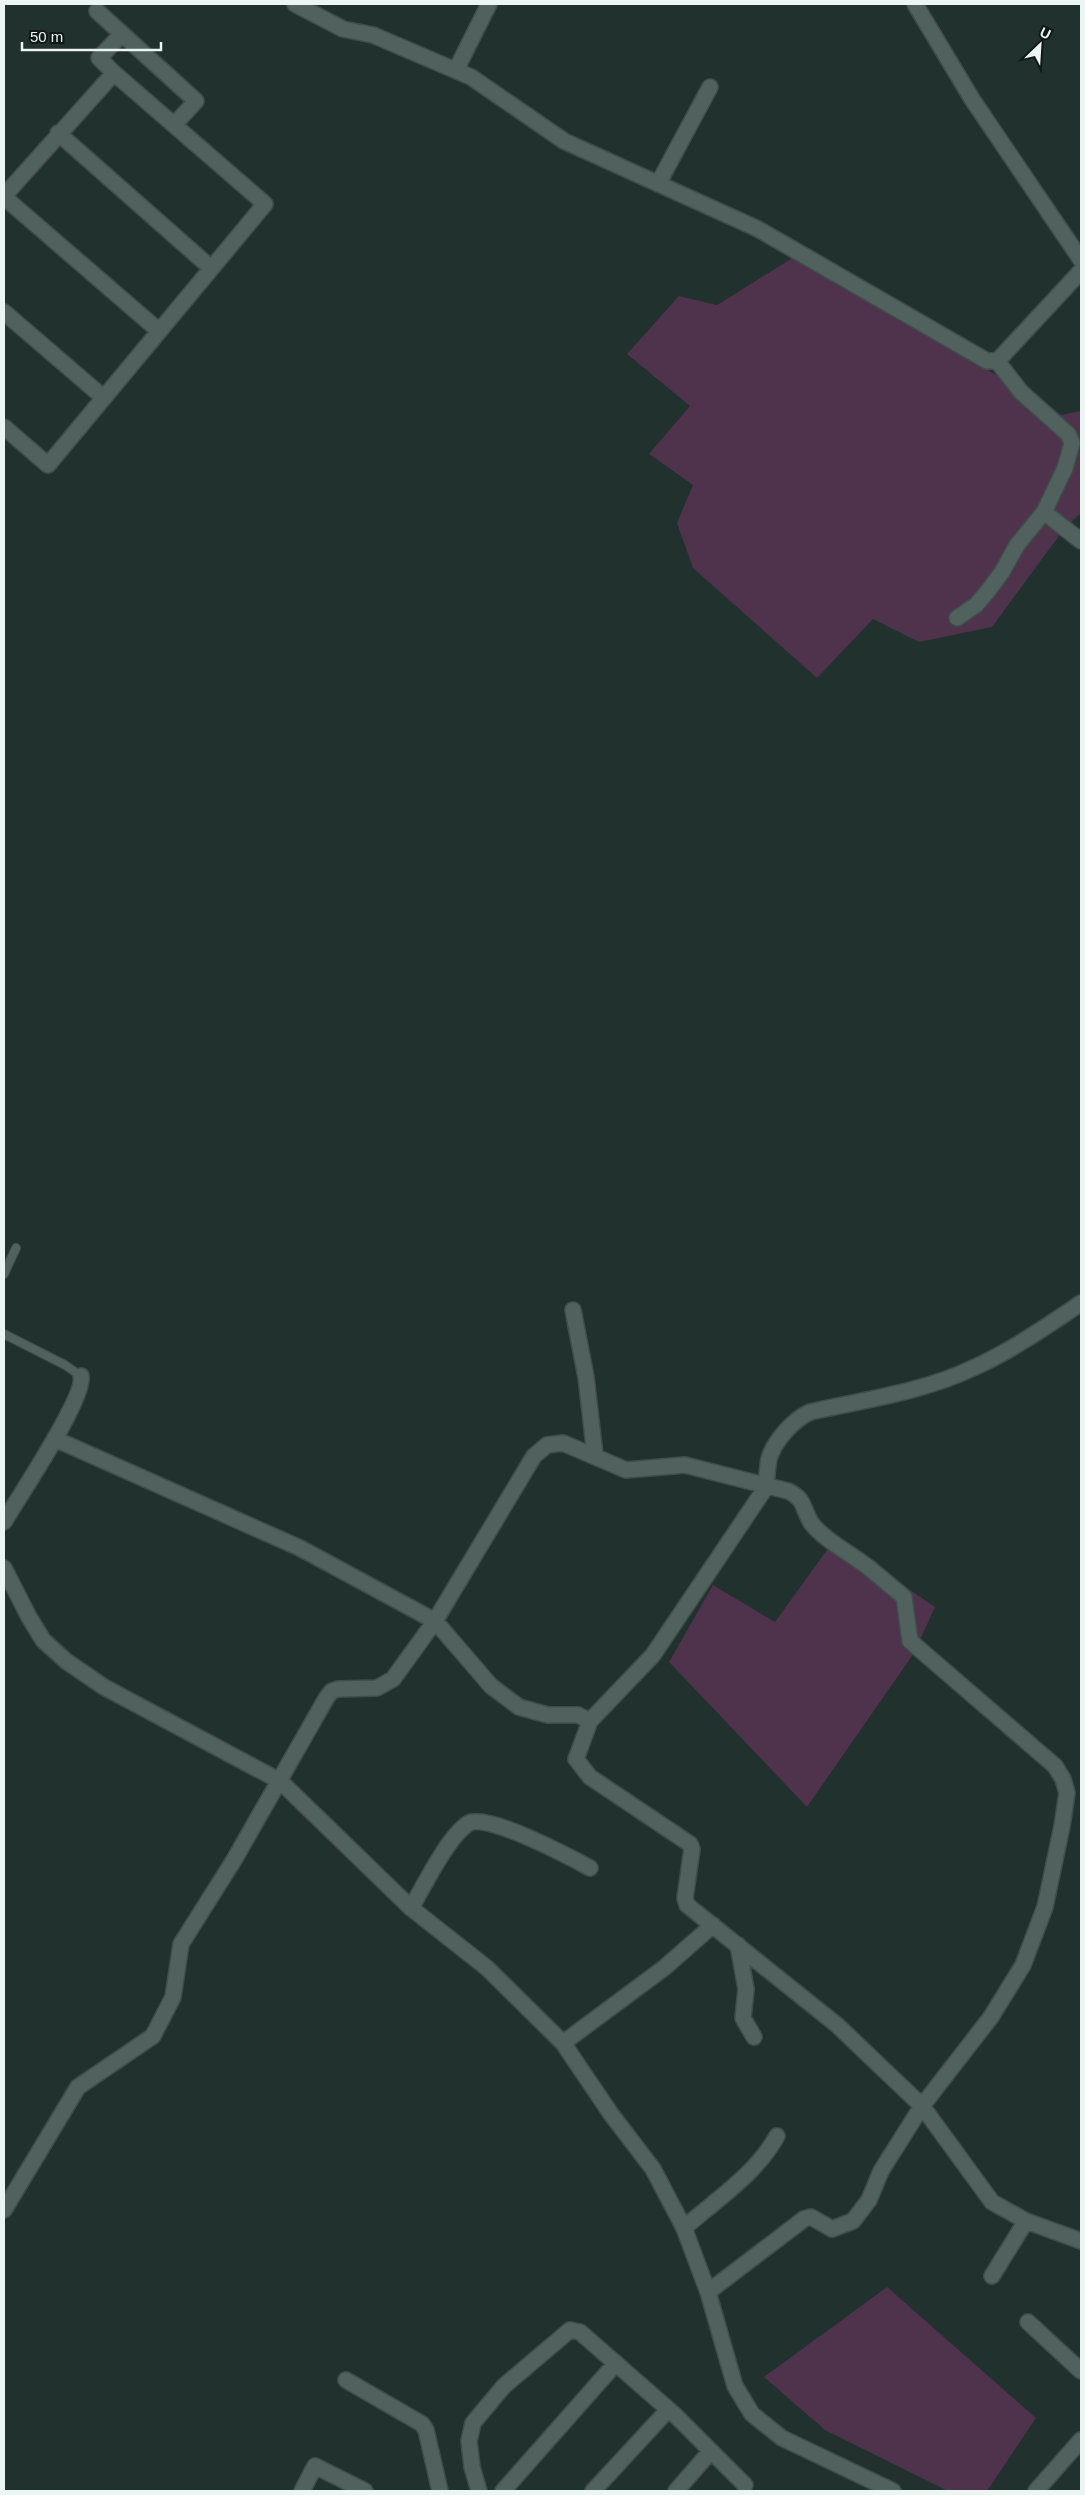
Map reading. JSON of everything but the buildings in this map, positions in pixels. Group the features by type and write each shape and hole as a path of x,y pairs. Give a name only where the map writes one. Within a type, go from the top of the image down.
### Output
{"street":[{"path":"295,4 343,29 373,35 472,77 564,142 758,229 974,356 986,361 997,361 1081,271"},
{"path":"456,70 489,4"},
{"path":"915,4 972,99 1081,260"},
{"path":"97,11 196,101 174,125"},
{"path":"4,427 48,466 265,204 99,58 122,34"},
{"path":"114,72 4,196 159,331"},
{"path":"658,184 710,87"},
{"path":"58,133 211,268"},
{"path":"4,312 104,398"},
{"path":"958,618 976,605 1002,572 1017,545 1044,512 1065,468 1072,443 1068,434 1021,392 997,361"},
{"path":"1044,512 1081,541"},
{"path":"1081,1303 1035,1334 973,1368 934,1382 810,1412 799,1417 775,1446 769,1458 766,1487 653,1655 590,1721 576,1759 590,1777 690,1844 692,1849 685,1899 689,1907 837,2024 922,2106 992,2202 1026,2221 1081,2241"},
{"path":"573,1310 586,1377 595,1455"},
{"path":"4,1522 55,1439 80,1392 83,1382 81,1376"},
{"path":"55,1439 300,1548 435,1621 491,1686 519,1707 548,1715 576,1714 590,1721"},
{"path":"4,2210 10,2187 78,2088 153,2036 173,1997 181,1944 234,1860 332,1691 377,1688 387,1684 435,1621 534,1456 547,1445 563,1443 595,1455 626,1470 685,1465 711,1470 766,1487 788,1491 798,1496 806,1507 810,1521 818,1531 868,1567 904,1597 910,1641 1055,1766 1063,1779 1067,1793 1045,1907 1023,1965 991,2017 922,2106 881,2171 869,2200 853,2221 832,2229 811,2217 804,2219 708,2292"},
{"path":"4,1568 28,1617 43,1640 66,1661 120,1696 280,1781 410,1908 487,1968 563,2043 611,2114 653,2169 684,2228 708,2292 735,2386 752,2414 782,2438 893,2491"},
{"path":"410,1908 448,1845 469,1823 480,1820 522,1835 590,1868"},
{"path":"563,2043 664,1968 713,1925"},
{"path":"738,1945 746,1989 743,2018 754,2037"},
{"path":"684,2228 750,2172 766,2154 777,2136"},
{"path":"992,2276 1026,2221"},
{"path":"1028,2322 1081,2371"},
{"path":"479,2491 468,2441 473,2423 504,2386 570,2330 580,2332 616,2363 668,2410 745,2485"},
{"path":"503,2491 616,2363"},
{"path":"346,2380 422,2424 426,2430 440,2491"},
{"path":"593,2491 668,2410"},
{"path":"1036,2491 1081,2440"},
{"path":"676,2491 711,2451"},
{"path":"302,2491 314,2466 365,2491"}],"lane":[{"path":"4,1274 16,1248"},
{"path":"4,1334 71,1368 81,1376"}],"shaded area":[{"path":"799,254 1061,415 1081,411 1081,513 1064,529 992,627 919,642 873,619 817,678 693,568 677,523 693,485 649,454 690,406 627,354 679,296 717,305"},
{"path":"835,1539 935,1607 914,1653 807,1807 669,1662 713,1585 775,1622"},
{"path":"887,2287 1036,2418 987,2491 948,2491 825,2430 764,2377"}]}
